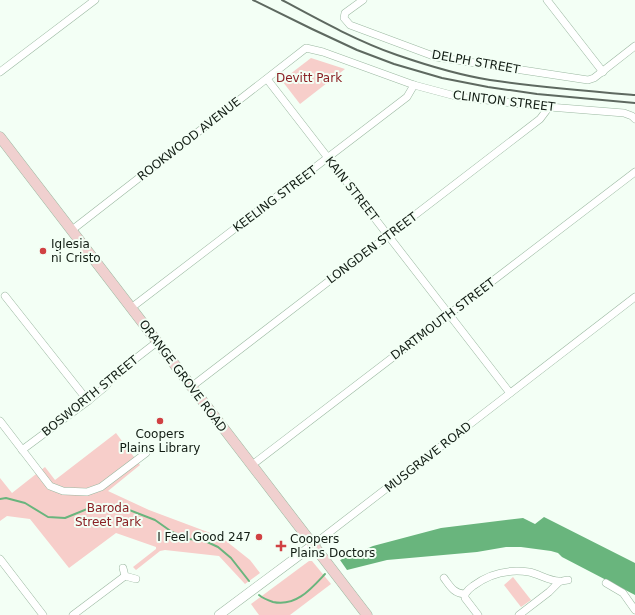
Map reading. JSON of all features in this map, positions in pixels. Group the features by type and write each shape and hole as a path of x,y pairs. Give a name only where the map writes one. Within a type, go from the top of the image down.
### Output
{"main road":[{"name":"ORANGE GROVE ROAD","path":"0,137 367,615"}],"street":[{"path":"0,72 95,0"},
{"name":"DELPH STREET","path":"363,0 345,13 344,18 350,25 436,57 588,80 603,72 635,46"},
{"path":"546,0 603,72"},
{"name":"ROOKWOOD AVENUE","path":"72,230 306,48"},
{"name":"CLINTON STREET","path":"306,48 323,52 414,85 459,97 549,107 624,113 635,119"},
{"name":"KAIN STREET","path":"267,79 510,393"},
{"name":"KEELING STREET","path":"131,308 407,97 414,85"},
{"name":"LONGDEN STREET","path":"191,386 540,119 549,107"},
{"name":"DARTMOUTH STREET","path":"252,465 635,172"},
{"path":"5,296 88,401"},
{"name":"MUSGRAVE ROAD","path":"219,615 313,545 635,297"},
{"name":"BOSWORTH STREET","path":"22,450 88,401 105,387 117,373 157,342"},
{"path":"0,421 50,486 63,491 87,492 101,487 146,453"},
{"path":"0,558 43,615"},
{"path":"123,568 126,576"},
{"path":"464,594 479,581 488,576 509,571 529,572 559,582 568,580"},
{"path":"126,576 136,579"},
{"path":"73,615 126,576"},
{"path":"444,578 455,592 464,594"},
{"path":"519,615 549,592 559,582"},
{"path":"606,583 622,593 635,610"},
{"path":"464,594 465,598 478,615"}],"green space":[{"name":"Devitt Park","path":"311,58 345,69 300,104 283,82 285,78"},
{"name":"Baroda Street Park","path":"116,433 140,465 108,491 149,510 221,537 250,560 260,573 245,584 219,556 165,550 160,551 136,570 133,567 156,549 156,547 116,533 69,568 30,519 7,516 0,521 0,478 12,493 45,467 55,480"},
{"path":"309,561 312,561 331,584 290,615 259,615 251,604"},
{"path":"513,577 531,600 521,607 504,585"}],"shaded area":[{"path":"544,517 635,563 635,595 562,557 558,553 521,547 506,547 477,552 387,560 347,570 340,560 373,546 441,528 523,518 535,524"}],"waterway":[{"path":"0,499 6,498 25,503 48,517 65,518 97,505 119,506 155,520 172,532 189,539 205,541 218,547 231,558 249,581"},
{"path":"259,595 273,602 289,602 302,596 325,574"}],"railway":[{"path":"253,0 357,50 394,64 442,78 488,87 537,94 635,103"},
{"path":"282,0 338,30 367,43 397,55 443,69 478,78 562,89 635,95"}],"place":[{"name":"Iglesia ni Cristo","path":"43,251"},
{"name":"Coopers Plains Library","path":"160,421"},
{"name":"I Feel Good 247","path":"259,537"},
{"name":"Coopers Plains Doctors","path":"281,546"}]}
